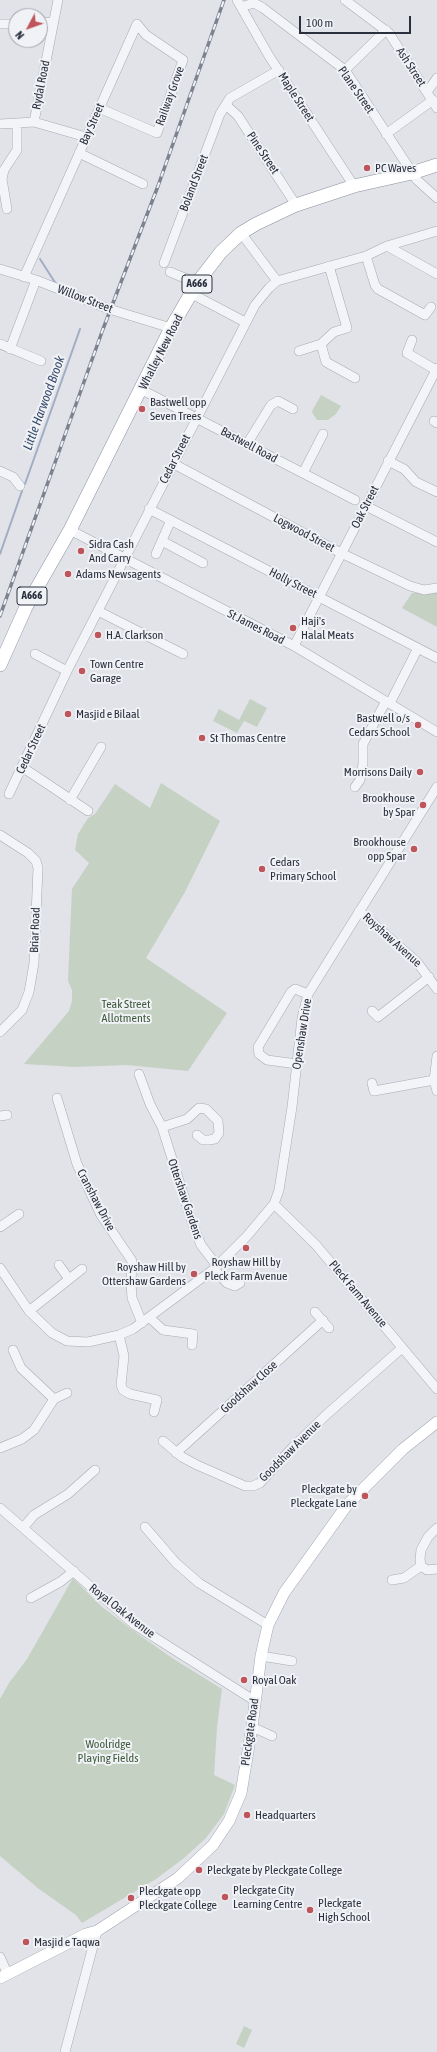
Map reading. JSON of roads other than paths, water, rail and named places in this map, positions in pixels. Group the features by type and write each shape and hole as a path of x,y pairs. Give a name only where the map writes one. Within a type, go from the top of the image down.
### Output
{"highway":[{"name":"Whalley New Road","path":"0,665 26,607 70,530 142,390 171,328 195,288 221,252 241,233 256,224 296,205 354,186 412,173 437,165"}],"main road":[{"name":"Pleckgate Road","path":"4,1976 86,1934 97,1931 178,1878 213,1845 229,1821 241,1793 252,1727 261,1656 268,1625 284,1594 347,1505 403,1449 437,1422"}],"street":[{"name":"Rydal Road","path":"34,122 58,0"},
{"name":"Ash Street","path":"345,0 386,30 435,104"},
{"name":"Plane Street","path":"239,4 255,1 345,70 412,173 437,198"},
{"name":"Maple Street","path":"239,4 279,70 354,186"},
{"path":"48,22 53,22"},
{"name":"Bay Street","path":"24,277 137,24 146,35 183,60"},
{"path":"345,70 386,30"},
{"name":"Railway Grove","path":"99,108 157,133 183,60"},
{"path":"226,105 230,98 279,70"},
{"path":"427,92 437,78"},
{"path":"386,134 435,104"},
{"name":"Pine Street","path":"226,105 238,116 296,205"},
{"name":"Boland Street","path":"164,263 220,114 226,105"},
{"path":"0,124 34,122 86,137"},
{"path":"7,209 1,179 4,170 17,150 17,123"},
{"path":"79,153 143,184"},
{"name":"Cedar Street","path":"9,794 67,671 254,305 277,281 366,256 387,246 437,231"},
{"path":"241,233 277,281"},
{"path":"387,246 437,274"},
{"path":"366,256 375,285 378,289 425,315 431,307"},
{"path":"299,351 322,344 334,332 347,328 329,266"},
{"name":"Willow Street","path":"0,269 36,280 109,309 171,328"},
{"path":"170,272 245,322"},
{"path":"10,349 36,280"},
{"path":"412,340 407,353 437,369"},
{"path":"0,344 41,361"},
{"path":"322,344 326,362 355,378"},
{"name":"Oak Street","path":"294,646 388,461 437,369"},
{"name":"Bastwell Road","path":"142,390 355,500"},
{"path":"247,444 271,405 278,401 293,409"},
{"path":"303,473 323,434"},
{"path":"388,461 404,469 416,482 437,492"},
{"name":"Logwood Street","path":"174,464 341,553 410,586 424,590 437,588"},
{"path":"0,470 13,477 20,486"},
{"path":"366,506 437,542"},
{"name":"Holly Street","path":"149,509 437,658"},
{"path":"156,554 171,520"},
{"name":"St James Road","path":"70,530 294,646 437,732"},
{"path":"162,541 203,563"},
{"path":"98,611 183,654"},
{"path":"355,787 360,780 363,744 418,648"},
{"path":"35,654 67,671"},
{"path":"70,800 101,747"},
{"path":"22,767 88,811"},
{"name":"Openshaw Drive","path":"0,1268 29,1311 52,1334 67,1341 88,1342 119,1335 146,1320 216,1267 247,1236 274,1204 282,1176 302,1018 308,994 437,786"},
{"name":"Briar Road","path":"0,835 28,853 36,861 38,868 34,963 29,992 22,1010 0,1032"},
{"name":"Royshaw Avenue","path":"359,911 417,962 437,989"},
{"path":"372,1010 378,1017 429,977"},
{"path":"297,1064 267,1060 259,1054 258,1047 291,992 295,989 308,994"},
{"path":"437,1056 434,1080 437,1091"},
{"name":"Ottershaw Gardens","path":"139,1074 150,1104 162,1127 193,1225 202,1245 216,1267"},
{"path":"372,1083 374,1091 434,1080"},
{"name":"Cranshaw Drive","path":"57,1098 78,1164 102,1214 132,1261 130,1283 132,1298 146,1320"},
{"path":"162,1127 187,1119 199,1108 206,1109 218,1121 219,1133 215,1139 209,1140 203,1140 197,1134"},
{"name":"Pleck Farm Avenue","path":"274,1204 316,1245 437,1389"},
{"path":"0,1227 19,1214"},
{"path":"59,1265 69,1279"},
{"path":"216,1267 227,1284 235,1286 240,1283"},
{"path":"29,1311 82,1269"},
{"path":"315,1312 329,1328"},
{"path":"146,1320 163,1330 192,1334 192,1345"},
{"name":"Goodshaw Close","path":"176,1453 323,1320"},
{"path":"119,1335 124,1356 121,1385 123,1390 130,1394 157,1400 154,1412"},
{"name":"Goodshaw Avenue","path":"163,1441 176,1453 197,1465 245,1486 252,1486 260,1482 326,1414 402,1348"},
{"path":"13,1350 21,1368 54,1399"},
{"path":"0,1448 22,1439 34,1430 54,1399 67,1394"},
{"path":"24,1528 34,1515 68,1494 95,1470"},
{"name":"Royal Oak Avenue","path":"0,1508 135,1625 255,1701"},
{"path":"145,1527 176,1563 194,1580 268,1625"},
{"path":"392,1580 404,1578 420,1566 422,1550 428,1537 437,1528"},
{"path":"420,1566 427,1570 437,1569"},
{"path":"30,1598 60,1582 74,1571"},
{"path":"261,1656 292,1662"},
{"path":"252,1727 272,1736"},
{"path":"65,2052 97,1931"},
{"path":"0,1958 4,1976"}],"waterway":[{"name":"Little Harwood Brook","path":"40,259 56,284"},
{"name":"Little Harwood Brook","path":"25,484 80,329"},
{"name":"Little Harwood Brook","path":"0,554 22,491"}],"railway":[{"path":"0,616 103,329 158,186 224,0"}],"place":[{"name":"PC Waves","path":"367,168"},
{"name":"Bastwell opp Seven Trees","path":"142,409"},
{"name":"Sidra Cash And Carry","path":"81,551"},
{"name":"Adams Newsagents","path":"68,574"},
{"name":"Haji's Halal Meats","path":"293,628"},
{"name":"H.A. Clarkson","path":"98,635"},
{"name":"Town Centre Garage","path":"82,671"},
{"name":"Masjid e Bilaal","path":"68,714"},
{"name":"Bastwell o/s Cedars School","path":"418,725"},
{"name":"St Thomas Centre","path":"202,738"},
{"name":"Morrisons Daily","path":"420,772"},
{"name":"Brookhouse by Spar","path":"423,805"},
{"name":"Brookhouse opp Spar","path":"414,849"},
{"name":"Cedars Primary School","path":"262,869"},
{"name":"Royshaw Hill by Pleck Farm Avenue","path":"246,1248"},
{"name":"Royshaw Hill by Ottershaw Gardens","path":"194,1274"},
{"name":"Pleckgate by Pleckgate Lane","path":"365,1496"},
{"name":"Royal Oak","path":"244,1680"},
{"name":"Headquarters","path":"247,1815"},
{"name":"Pleckgate by Pleckgate College","path":"199,1870"},
{"name":"Pleckgate City Learning Centre","path":"225,1897"},
{"name":"Pleckgate opp Pleckgate College","path":"131,1898"},
{"name":"Pleckgate High School","path":"310,1910"},
{"name":"Masjid e Taqwa","path":"26,1942"}],"park label":[{"name":"Teak Street Allotments","path":"126,1011"},
{"name":"Woolridge Playing Fields","path":"108,1751"}]}
